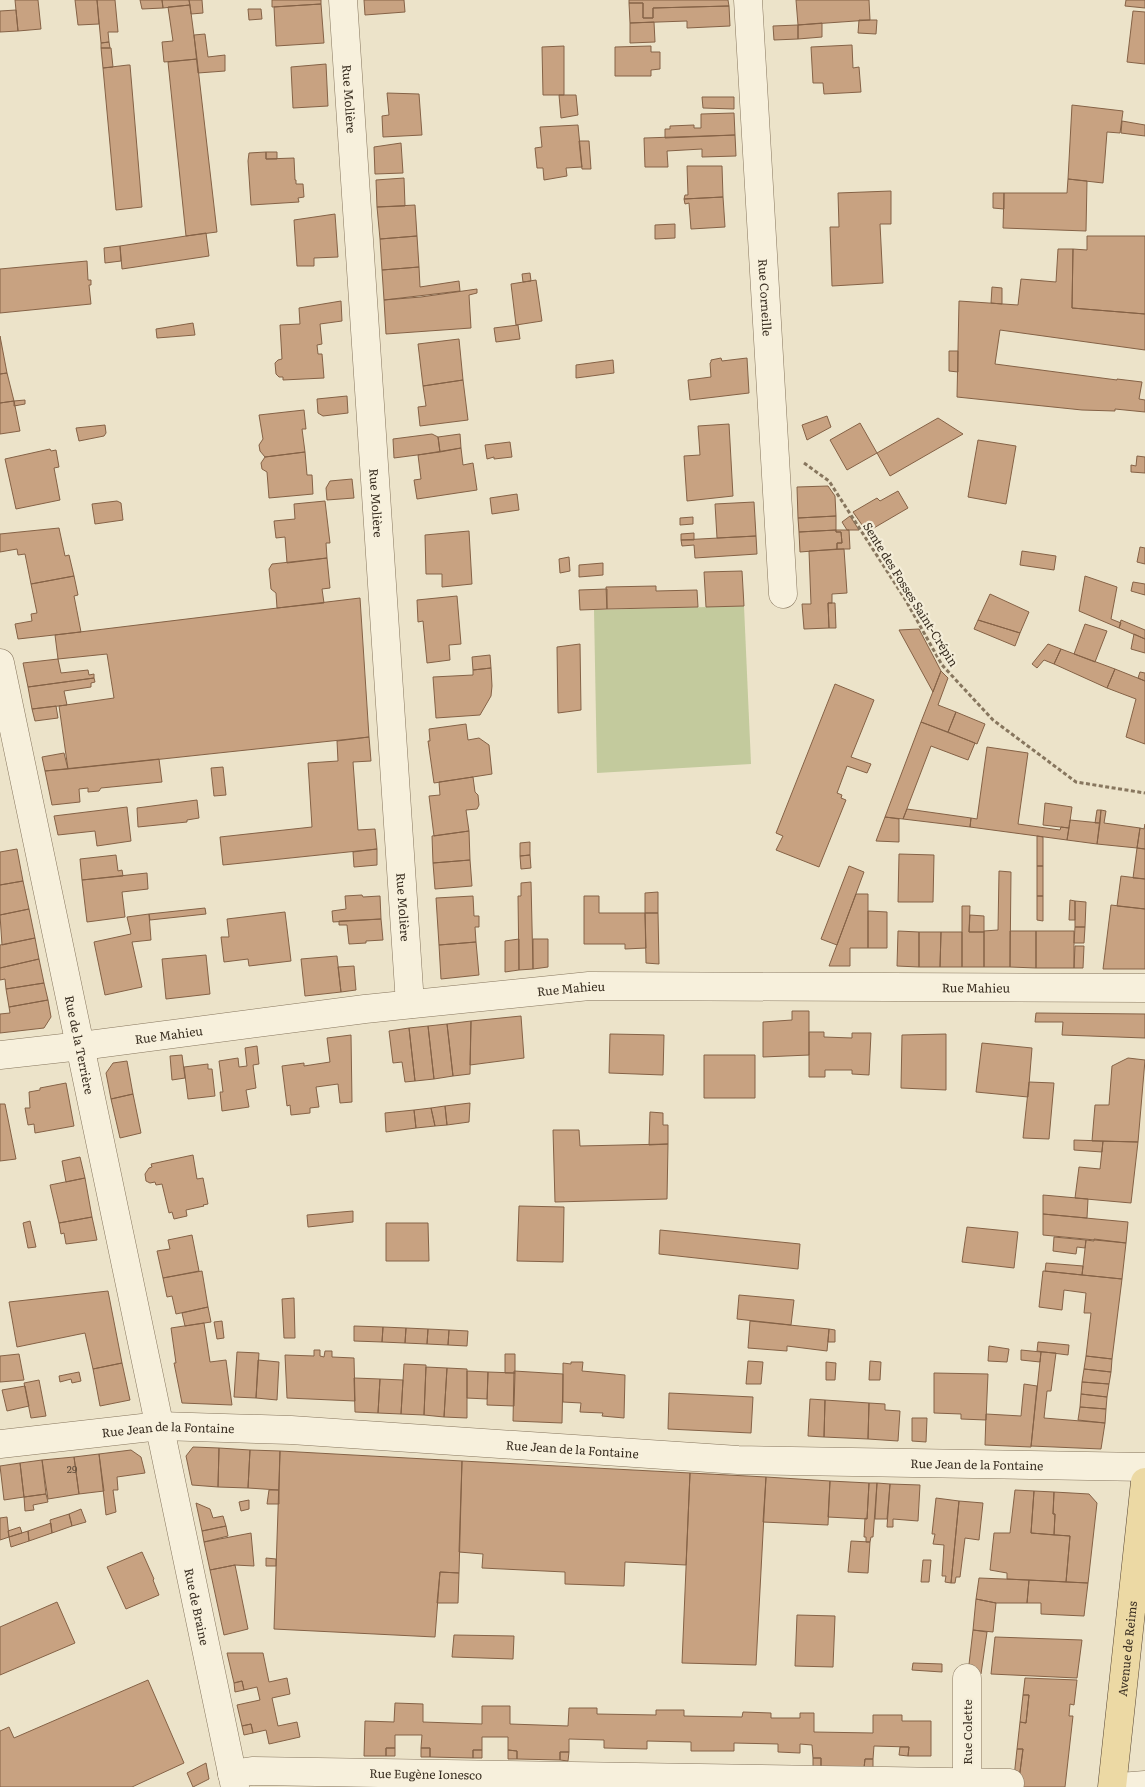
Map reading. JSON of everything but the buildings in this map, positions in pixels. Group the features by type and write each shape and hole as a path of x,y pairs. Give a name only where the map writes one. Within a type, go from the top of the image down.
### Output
{"main road":[{"name":"Avenue de Reims","path":"1112,1787 1145,1482"}],"street":[{"name":"Rue Molière","path":"343,0 410,1004"},
{"name":"Rue Corneille","path":"748,0 783,594"},
{"name":"Rue de la Terrière","path":"0,663 160,1426"},
{"name":"Rue Mahieu","path":"0,1055 410,1004 589,986 1145,988"},
{"name":"Rue Jean de la Fontaine","path":"0,1444 160,1426 291,1430 738,1460 1145,1467"},
{"name":"Rue de Braine","path":"160,1426 234,1781"},
{"name":"Rue Colette","path":"967,1678 967,1784"},
{"name":"Rue Eugène Ionesco","path":"234,1781 252,1771 678,1783 1010,1783"},
{"path":"1120,1787 1145,1785"}],"path":[{"name":"Sente des Fosses Saint-Crépin","path":"774,444 829,481 906,599 942,665 993,720 1076,782 1145,793"}],"green space":[{"path":"744,606 751,764 597,773 594,610"}]}
